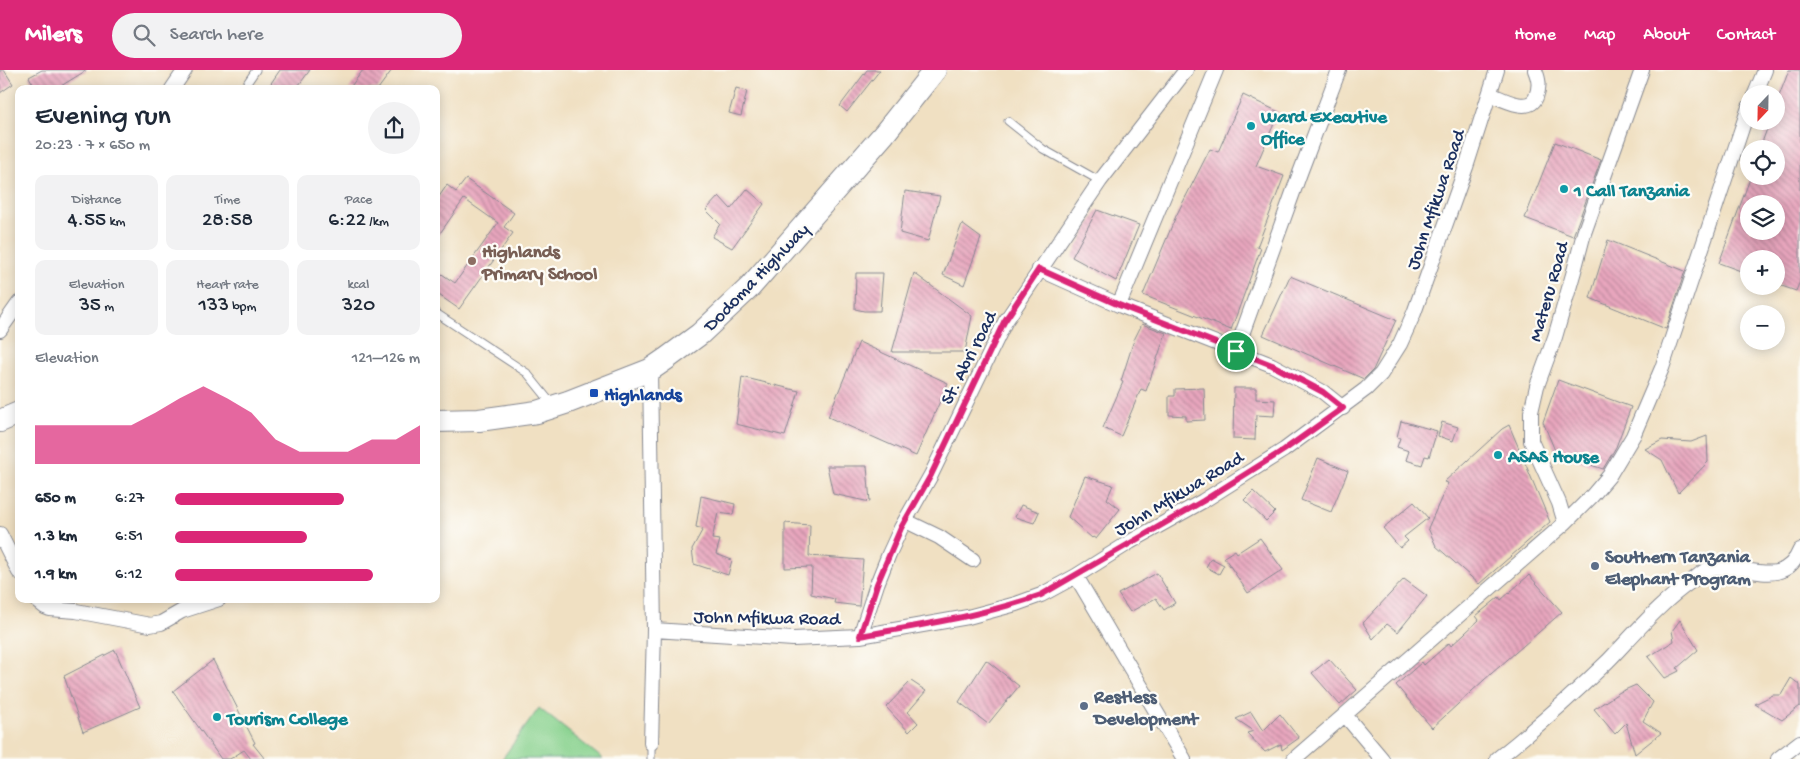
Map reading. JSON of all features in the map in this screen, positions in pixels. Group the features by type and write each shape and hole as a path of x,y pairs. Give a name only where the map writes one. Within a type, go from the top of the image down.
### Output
{"highway":[{"name":"Dodoma Highway","path":"440,421 479,420 537,412 650,370 700,334 750,287 884,134 935,70"},
{"path":"0,421 15,415"}],"street":[{"path":"175,85 185,70"},
{"name":"St. Abri road","path":"860,636 877,584 1004,322 1100,181 1186,70"},
{"path":"1119,305 1216,70"},
{"path":"1236,351 1339,70"},
{"name":"John Mfikwa Road","path":"654,630 793,639 860,636 968,617 1016,604 1041,595 1076,576 1130,542 1203,501 1284,450 1366,390 1380,374 1400,344 1424,285 1498,70"},
{"path":"1490,94 1524,106 1530,105 1535,101 1540,88 1535,70"},
{"name":"Materu Road","path":"1565,522 1559,503 1532,441 1531,412 1537,386 1574,271 1584,233 1642,70"},
{"path":"1759,85 1765,70"},
{"path":"1294,759 1565,522 1592,496 1609,476 1633,436 1662,368 1741,130"},
{"path":"1039,269 1119,305 1272,365 1323,392 1343,408"},
{"path":"0,330 15,309"},
{"path":"650,370 654,630 651,743"},
{"path":"906,521 940,536 973,560"},
{"path":"0,534 15,564"},
{"path":"1497,759 1568,700 1680,589 1707,570 1723,567 1766,572 1780,571 1789,568 1796,560 1800,550"},
{"path":"1076,576 1184,759"},
{"path":"40,603 47,608 86,612 150,624 164,622 182,611 207,603"},
{"path":"1345,715 1382,759"},
{"path":"1778,759 1800,742"}],"lane":[{"path":"246,85 256,70"},
{"path":"1008,120 1043,150 1100,181"},
{"path":"440,316 527,373 554,407"},
{"path":"651,743 651,759"}],"green space":[{"path":"539,708 603,759 502,759"}],"building":[{"path":"0,70 4,70 13,84 0,93"},
{"path":"42,70 87,70 63,85 34,85 29,77"},
{"path":"280,70 310,70 299,85 270,85"},
{"path":"363,70 392,70 381,85 352,85"},
{"path":"867,70 880,70 847,112 840,106"},
{"path":"1789,70 1800,70 1800,281 1796,291 1785,287 1785,250 1740,250 1740,271 1719,263 1740,206 1740,240 1785,240 1785,195 1744,195 1748,185 1785,185 1785,140 1763,140 1767,130 1785,130 1785,85 1783,85"},
{"path":"736,88 747,91 741,116 729,113"},
{"path":"1243,95 1279,112 1256,166 1284,176 1257,247 1261,248 1231,330 1143,295 1176,216 1210,149 1218,152"},
{"name":"1 Call Tanzania","path":"1555,142 1601,160 1573,236 1525,218"},
{"path":"466,179 514,213 504,227 513,233 459,309 440,296 440,273 455,283 498,223 464,199 440,233 440,195 447,185 456,192"},
{"path":"747,189 764,204 732,248 712,237 720,224 706,210 719,196 731,209"},
{"path":"905,191 940,196 928,241 900,233"},
{"path":"1097,210 1139,225 1116,281 1072,257"},
{"path":"962,224 981,238 964,285 943,275"},
{"path":"1608,240 1685,271 1666,329 1590,298"},
{"path":"856,273 883,273 880,311 855,309"},
{"path":"914,273 972,316 965,352 892,352"},
{"path":"1290,276 1396,320 1373,370 1364,379 1263,335"},
{"path":"1142,324 1166,333 1146,391 1141,389 1121,436 1103,428 1123,382 1121,381 1134,340"},
{"path":"859,342 948,383 916,456 828,417"},
{"path":"742,377 799,391 785,436 736,424"},
{"path":"1558,380 1631,407 1616,447 1603,469 1556,453 1543,422"},
{"path":"1204,388 1205,420 1186,421 1186,416 1169,415 1169,396 1175,396 1175,389"},
{"path":"1234,388 1256,388 1256,399 1275,400 1274,416 1256,415 1255,440 1233,439"},
{"path":"1401,421 1437,431 1429,457 1425,456 1422,465 1406,460 1409,451 1397,447 1400,438 1397,437"},
{"path":"1442,422 1458,427 1453,441 1438,436"},
{"path":"1509,425 1550,522 1479,584 1436,546 1428,528 1448,483 1444,482 1502,429"},
{"path":"1707,436 1708,462 1678,493 1662,460 1645,449 1662,440 1691,442"},
{"path":"1318,458 1348,471 1331,512 1301,500"},
{"path":"827,466 867,466 870,502 833,494"},
{"path":"1085,476 1113,485 1107,499 1120,509 1096,539 1092,538 1068,517"},
{"path":"1253,491 1275,512 1266,521 1244,500"},
{"path":"701,496 735,504 733,515 718,513 712,539 720,540 716,554 732,560 728,575 694,564 692,549 703,529 696,527"},
{"path":"1414,502 1428,518 1404,537 1408,541 1400,548 1383,528"},
{"path":"1021,505 1039,512 1034,523 1015,517"},
{"path":"785,523 810,525 809,556 863,560 859,606 834,603 835,599 811,594 812,567 785,568"},
{"path":"1260,538 1283,570 1248,593 1224,557 1235,550 1237,553"},
{"path":"1211,558 1224,565 1219,574 1206,567"},
{"path":"1157,573 1175,603 1164,610 1156,598 1130,612 1118,594"},
{"path":"1529,575 1562,612 1432,728 1396,685 1422,662 1424,665 1449,643 1451,646 1479,620 1476,616 1499,597 1501,600"},
{"path":"1404,579 1427,596 1398,632 1387,624 1373,639 1363,623"},
{"path":"1680,620 1698,650 1677,668 1679,671 1665,678 1648,657 1674,641 1672,631"},
{"path":"115,650 140,707 83,732 64,676"},
{"path":"1329,659 1357,690 1340,705 1312,673"},
{"name":"Tourism College","path":"213,660 255,743 253,744 265,759 251,759 244,750 230,759 221,759 173,691"},
{"path":"986,660 1019,686 988,724 959,702"},
{"path":"1791,678 1800,685 1800,706 1782,720 1755,704 1773,695 1781,695"},
{"path":"911,681 926,691 908,712 918,723 909,732 886,707"},
{"path":"1636,685 1653,702 1643,721 1661,733 1635,754 1626,723 1615,734 1594,709 1620,692"},
{"path":"1251,712 1263,731 1280,714 1299,738 1282,750 1281,744 1265,752 1247,733 1254,731 1236,719"}],"place":[{"name":"Ward Executive Office","path":"1251,126"},
{"name":"1 Call Tanzania","path":"1564,189"},
{"name":"Highlands Primary School","path":"472,261"},
{"name":"Highlands","path":"594,393"},
{"name":"ASAS House","path":"1498,455"},
{"name":"Southern Tanzania Elephant Program","path":"1595,566"},
{"name":"Restless Development","path":"1084,706"},
{"name":"Tourism College","path":"217,717"}],"route":[{"path":"1039,269 1119,305 1236,351 1272,365 1323,392 1343,408 1284,450 1203,501 1041,595 968,617 860,636 877,584 901,528 931,475 1004,322 1039,269"}]}
